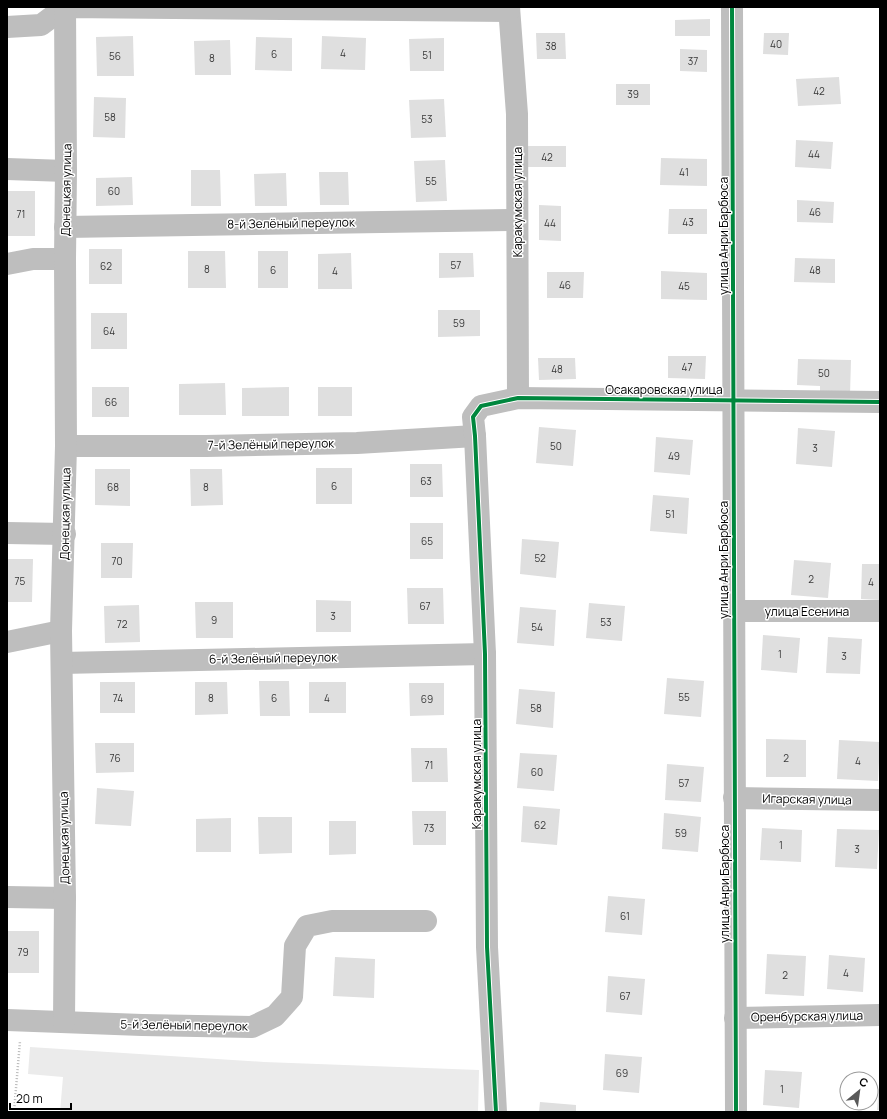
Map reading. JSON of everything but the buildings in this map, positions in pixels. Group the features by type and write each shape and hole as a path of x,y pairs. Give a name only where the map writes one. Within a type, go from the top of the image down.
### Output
{"street":[{"path":"7,27 41,25 65,7 509,9"},
{"name":"Донецкая улица","path":"64,1022 65,898 61,631 65,534 66,446 65,7"},
{"name":"улица Анри Барбюса","path":"732,7 736,1112"},
{"name":"Каракумская улица","path":"509,9 517,114 516,220 518,398"},
{"path":"7,169 66,172"},
{"name":"8-й Зелёный переулок","path":"65,227 516,220"},
{"path":"7,264 33,259 65,259"},
{"name":"Осакаровская улица","path":"475,436 473,417 481,406 518,398 880,402"},
{"name":"Каракумская улица","path":"475,436 485,654 487,947 496,1112"},
{"name":"7-й Зелёный переулок","path":"66,446 206,446 357,443 475,436"},
{"path":"7,533 65,534"},
{"name":"улица Есенина","path":"733,611 880,612"},
{"path":"7,642 61,631"},
{"name":"6-й Зелёный переулок","path":"62,663 485,654"},
{"name":"Игарская улица","path":"734,798 880,800"},
{"path":"7,897 65,898"},
{"name":"5-й Зелёный переулок","path":"14,1020 142,1025 252,1027 275,1016 292,997 295,946 307,926 332,921 426,921"},
{"name":"Оренбурская улица","path":"735,1018 880,1015"}],"path":[{"path":"14,1020 14,1112"}],"shaded area":[{"path":"30,1047 264,1062 479,1070 478,1112 60,1112 63,1077 28,1074"}],"cycle path":[{"path":"732,7 736,1112"},
{"path":"496,1112 487,947 485,654 473,417 481,406 518,398 880,402"}]}
